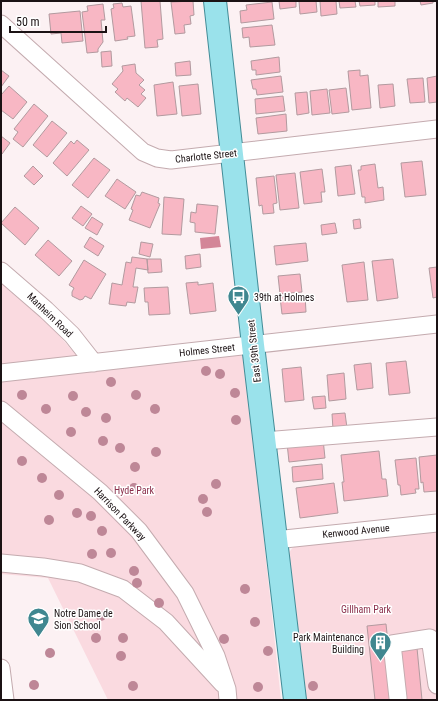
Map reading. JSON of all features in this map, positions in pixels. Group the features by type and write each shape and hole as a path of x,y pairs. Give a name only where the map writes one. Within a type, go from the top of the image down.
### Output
{"main road":[{"name":"East 39th Street","path":"215,1 253,345 295,700"}],"street":[{"name":"Charlotte Street","path":"1,24 143,152 157,158 171,160 437,129"},
{"name":"Manheim Road","path":"1,271 52,315 72,335 94,363"},
{"name":"Holmes Street","path":"1,373 437,324"},
{"name":"Harrison Parkway","path":"1,410 100,492 139,531 185,593 216,656 230,696"},
{"path":"264,441 437,427"},
{"name":"Kenwood Avenue","path":"276,540 437,523"},
{"path":"1,563 80,572 123,589 166,622 230,696"},
{"path":"398,698 392,644 430,638 437,685"},
{"path":"1,668 5,700"}],"green space":[{"name":"Hyde Park","path":"1,282 50,325 90,371 244,353 281,700 108,700 48,578 1,574"},
{"name":"Gillham Park","path":"437,530 437,700 306,700 289,558 291,550 296,546"}],"shaded area":[{"path":"219,236 221,247 201,249 200,238"}],"building":[{"path":"141,1 160,1 163,39 157,40 158,47 145,48"},
{"path":"193,1 194,15 190,16 191,24 184,25 185,33 175,34 171,2"},
{"path":"279,1 296,1 296,7 280,9"},
{"path":"299,1 316,1 317,12 300,14"},
{"path":"320,1 336,1 337,14 321,16"},
{"path":"339,1 355,1 356,7 340,8"},
{"path":"359,1 375,1 375,5 360,6"},
{"path":"378,1 395,1 395,6 378,7"},
{"path":"420,1 433,1 433,3 421,5"},
{"path":"272,2 274,19 241,23 240,11 247,10 246,5"},
{"path":"122,3 123,7 131,6 135,36 127,37 128,39 115,41 111,9 114,8 113,4"},
{"path":"103,4 105,20 101,20 103,42 98,49 98,52 87,53 82,12 88,11 87,6"},
{"path":"80,11 83,41 62,43 61,33 51,34 49,14"},
{"path":"272,25 275,45 250,47 249,37 243,38 242,28"},
{"path":"111,51 112,66 102,67 101,52"},
{"path":"279,57 280,72 256,75 256,70 252,70 251,61"},
{"path":"190,61 191,75 176,76 175,63"},
{"path":"135,64 136,73 144,80 139,85 145,90 141,94 146,98 138,107 127,98 125,101 115,92 118,89 112,84 123,71 122,66"},
{"path":"1,70 9,76 1,87"},
{"path":"360,70 360,76 368,75 371,108 352,110 348,71"},
{"path":"281,76 283,92 257,95 256,89 253,89 251,80"},
{"path":"437,76 437,102 429,103 427,78"},
{"path":"423,78 425,102 410,103 407,79"},
{"path":"173,82 177,114 157,116 154,85"},
{"path":"198,84 201,114 182,116 179,86"},
{"path":"393,84 395,106 380,108 378,85"},
{"path":"9,86 27,102 13,119 1,110 1,95"},
{"path":"346,88 349,112 332,114 329,90"},
{"path":"327,89 330,113 312,115 310,91"},
{"path":"307,92 309,113 297,115 295,93"},
{"path":"283,96 285,111 256,114 255,99"},
{"path":"34,104 48,116 23,147 13,139 18,132 14,129"},
{"path":"286,114 287,131 258,134 256,118"},
{"path":"52,121 67,133 47,157 33,145"},
{"path":"1,136 10,143 2,154 1,153"},
{"path":"77,140 89,150 67,176 53,163 71,141 74,144"},
{"path":"94,158 110,170 88,198 72,185"},
{"path":"422,161 426,195 405,197 401,163"},
{"path":"375,164 378,188 383,187 384,200 365,203 365,197 362,197 358,170 361,170 361,166"},
{"path":"351,165 355,194 338,196 335,167"},
{"path":"33,166 43,176 34,185 24,176"},
{"path":"322,169 325,192 321,192 322,202 304,204 300,172"},
{"path":"295,173 299,208 280,210 276,175"},
{"path":"274,176 277,203 273,204 274,213 263,214 262,205 259,206 256,178"},
{"path":"117,179 136,192 125,209 105,196"},
{"path":"142,192 159,198 158,203 160,204 150,228 129,220 136,195 140,196"},
{"path":"164,197 184,199 181,235 162,234"},
{"path":"197,204 218,206 215,234 195,232 195,223 190,222 191,212 196,213"},
{"path":"81,206 92,214 83,226 72,218"},
{"path":"15,207 39,228 25,245 1,223"},
{"path":"92,217 103,224 97,235 85,228"},
{"path":"360,219 361,228 354,229 353,220"},
{"path":"335,223 337,233 322,235 321,225"},
{"path":"90,237 104,246 98,256 84,247"},
{"path":"48,240 72,261 59,276 35,255"},
{"path":"141,242 153,244 150,257 139,254"},
{"path":"306,243 308,261 276,265 274,246"},
{"path":"200,254 201,267 186,269 185,256"},
{"path":"132,257 147,259 148,270 136,268 133,287 138,287 135,303 127,302 126,306 109,304 112,283 122,285 126,262 131,263"},
{"path":"147,259 161,259 162,272 148,273"},
{"path":"393,259 398,298 377,301 372,261"},
{"path":"84,260 106,274 91,299 85,296 80,300 72,296 74,288 69,285"},
{"path":"364,262 368,300 347,302 342,265"},
{"path":"437,267 437,297 433,298 429,268"},
{"path":"300,274 302,292 280,294 278,276"},
{"path":"198,282 198,285 213,283 216,311 190,314 186,283"},
{"path":"168,287 170,314 149,315 148,302 145,302 144,288"},
{"path":"305,295 306,312 282,314 280,297"},
{"path":"406,361 410,393 389,395 386,363"},
{"path":"371,363 373,388 357,390 354,365"},
{"path":"301,367 304,400 285,402 282,369"},
{"path":"344,373 346,399 329,401 327,375"},
{"path":"325,396 326,408 314,409 312,397"},
{"path":"345,413 347,428 333,429 332,414"},
{"path":"323,439 325,458 289,462 287,443"},
{"path":"379,451 382,479 386,479 388,496 344,501 342,482 344,482 341,455"},
{"path":"437,455 437,491 424,492 423,482 421,483 419,457"},
{"path":"416,458 419,489 415,489 416,493 401,495 400,485 398,485 395,460"},
{"path":"322,464 323,479 293,482 292,467"},
{"path":"334,483 338,513 300,518 296,488"},
{"name":"Park Maintenance Building","path":"386,624 394,700 375,700 367,626"},
{"path":"417,648 422,700 403,700 397,650"}],"place":[{"name":"39th at Holmes","path":"238,316"},
{"name":"Notre Dame de Sion School","path":"39,638"},
{"name":"Park Maintenance Building","path":"380,662"}]}
